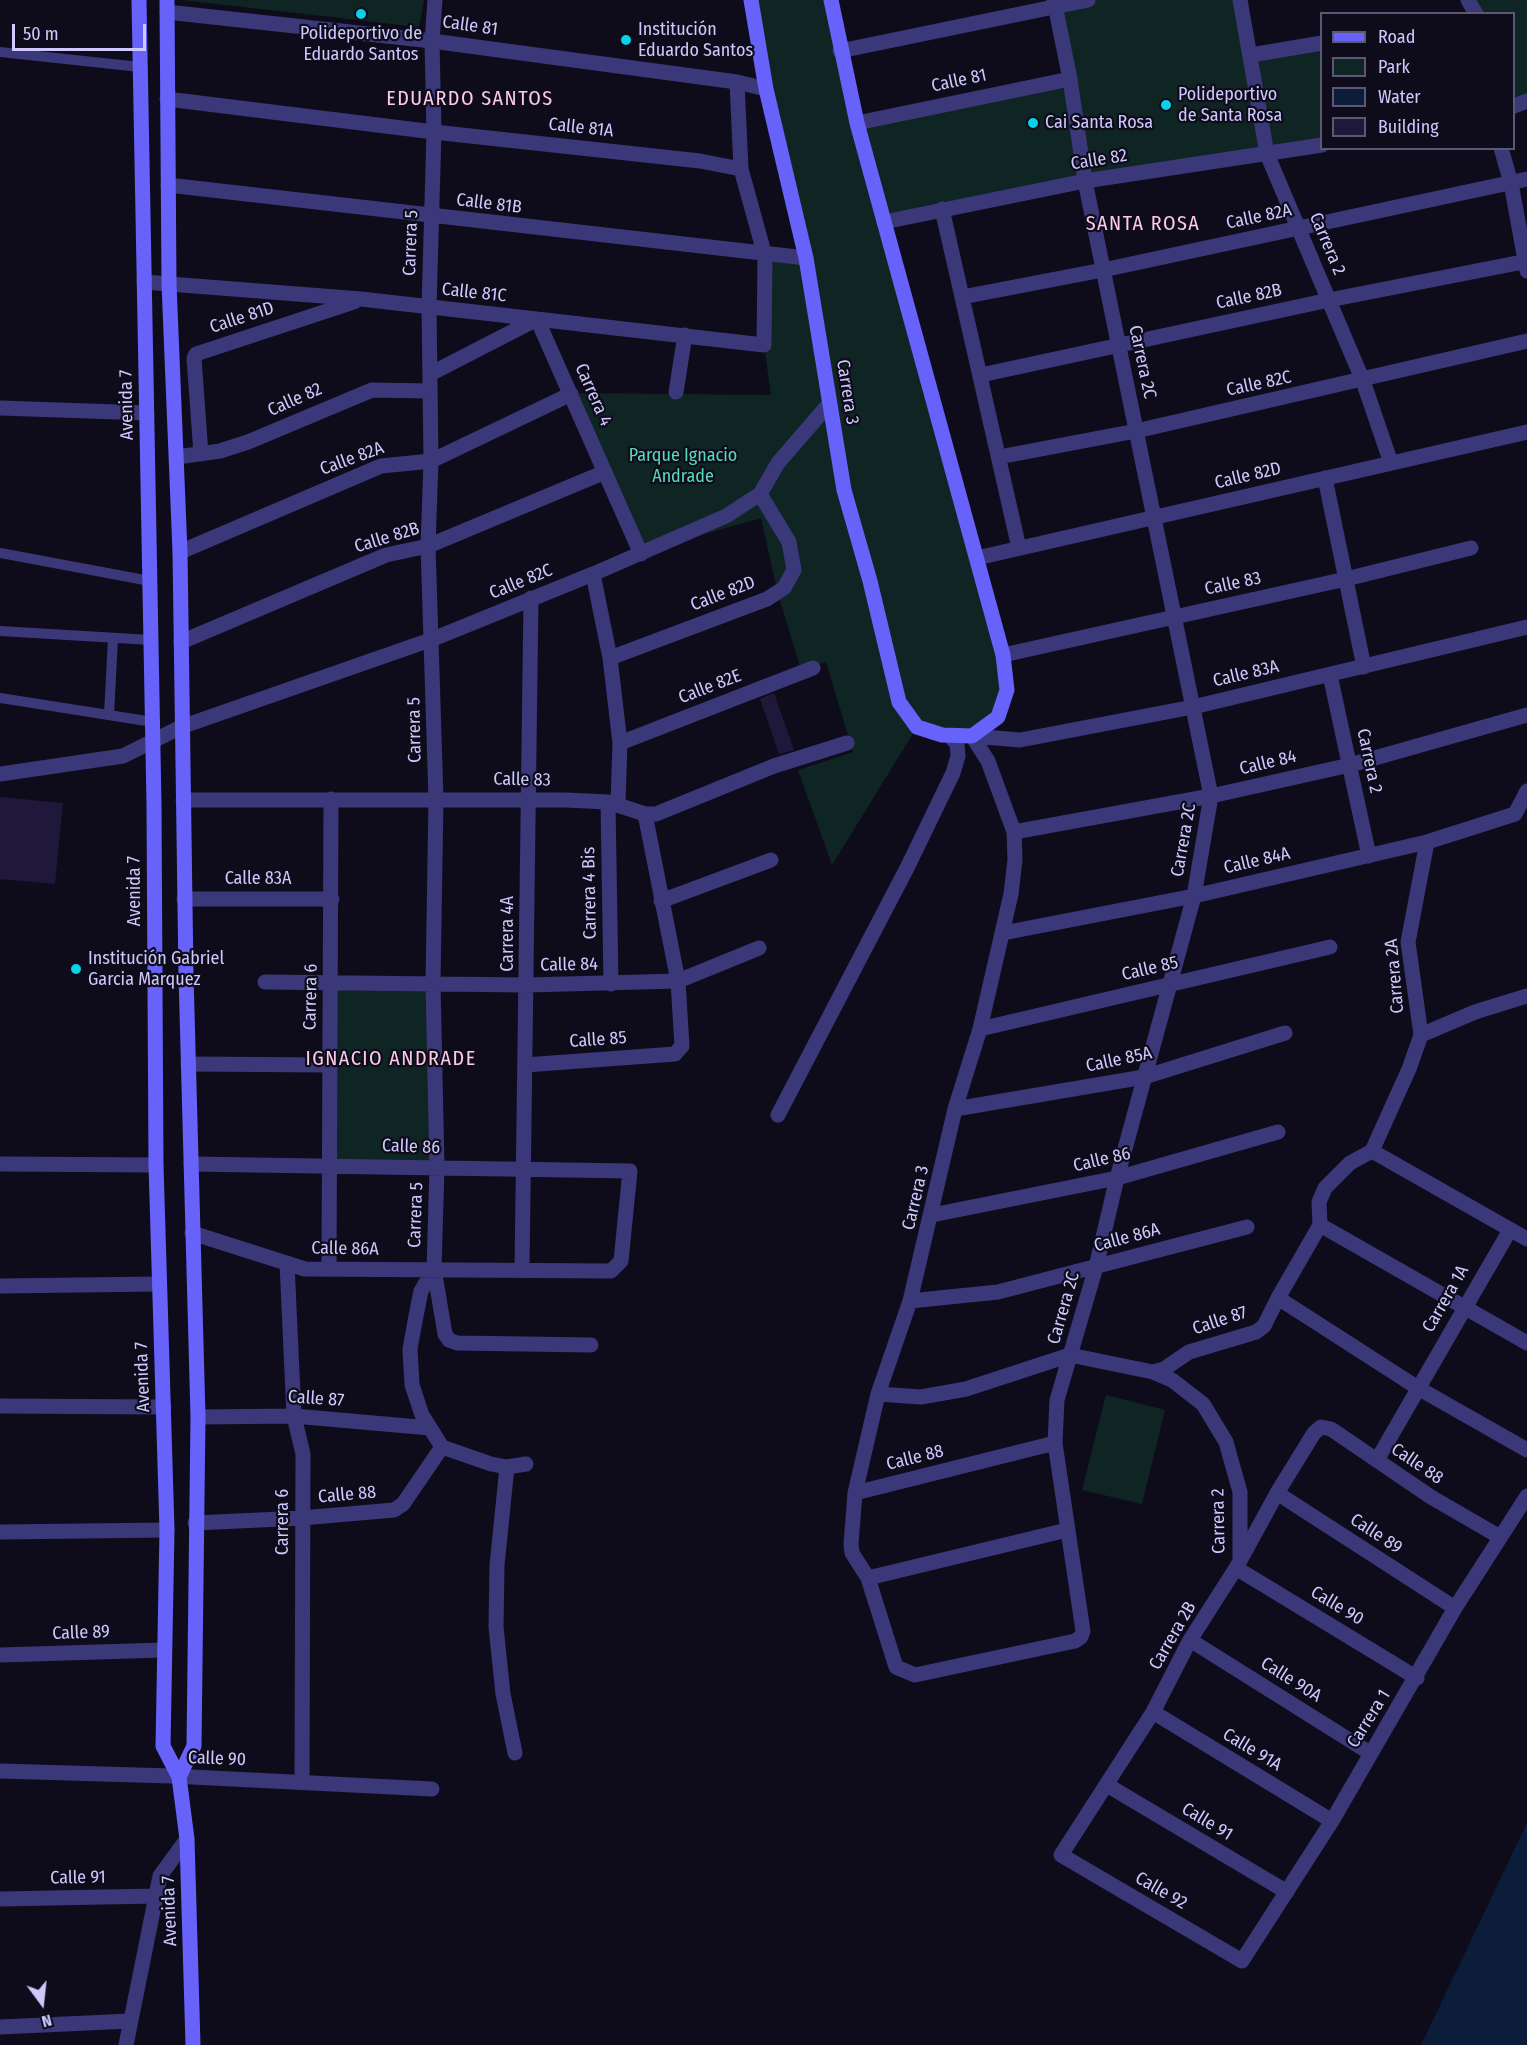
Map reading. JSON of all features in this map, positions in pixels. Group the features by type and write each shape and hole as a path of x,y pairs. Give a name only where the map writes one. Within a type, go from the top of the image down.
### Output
{"main road":[{"name":"Avenida 7","path":"139,0 153,722 156,1165 167,1530 163,1746 179,1777 187,1839 194,2045"},
{"name":"Carrera 3","path":"751,0 766,89 806,258 844,490 870,581 899,702 917,727 950,736 972,736"},
{"path":"831,0 856,123 1003,655 1007,690 998,717 972,736"},
{"path":"167,6 169,284 180,552 184,899 198,1417 194,1746 179,1777"}],"street":[{"name":"Carrera 5","path":"435,0 432,41 434,132 429,307 431,461 428,546 433,639 436,799 433,983 437,1167 434,1269 422,1291 410,1348 416,1402 442,1447"},
{"path":"840,51 1055,3 1088,0"},
{"name":"Carrera 2","path":"1239,0 1267,154 1363,381 1391,463"},
{"name":"Carrera 2C","path":"896,1667 915,1675 1075,1641 1083,1631 1055,1443 1057,1400 1096,1267 1117,1178 1194,896 1211,796 1085,181 1070,78 1055,3"},
{"name":"Calle 81","path":"167,6 737,82 766,89"},
{"path":"1251,56 1320,43"},
{"name":"Calle 81","path":"856,123 1070,78"},
{"path":"737,82 741,169 765,256"},
{"name":"Calle 81A","path":"167,99 434,132 700,160 741,169"},
{"name":"Calle 82","path":"885,222 1085,181 1320,145"},
{"path":"1502,150 1511,183 1526,265"},
{"name":"Calle 82A","path":"962,297 1104,270 1527,179"},
{"name":"Calle 81B","path":"168,185 765,256 806,258"},
{"path":"942,209 1019,548"},
{"name":"Calle 81C","path":"144,282 361,299 764,345 765,256"},
{"name":"Calle 82B","path":"981,375 1329,300 1526,265"},
{"name":"Calle 81D","path":"201,454 194,358 196,354 361,299"},
{"path":"429,374 537,319"},
{"name":"Carrera 4","path":"537,319 641,554"},
{"path":"676,392 685,335"},
{"name":"Calle 82C","path":"999,457 1136,431 1363,381 1527,341"},
{"name":"Calle 82","path":"177,457 201,454 248,442 372,390 430,391"},
{"name":"Calle 82A","path":"180,552 381,466 431,461 571,394"},
{"name":"Calle 82C","path":"181,727 433,639 641,554 726,516 760,494 778,463 829,404"},
{"path":"0,408 147,413"},
{"name":"Calle 82D","path":"977,558 1527,432"},
{"name":"Calle 82B","path":"181,642 386,555 428,546 605,472"},
{"path":"1325,478 1364,667"},
{"name":"Calle 82D","path":"610,658 767,599 784,588 794,570 789,542 760,494"},
{"name":"Calle 83","path":"1003,655 1346,579 1470,548"},
{"path":"593,574 610,658 620,743 613,803"},
{"name":"Carrera 4A","path":"522,1270 531,598"},
{"name":"Calle 83A","path":"972,736 1020,740 1193,707 1527,627"},
{"name":"Calle 82E","path":"620,743 813,668"},
{"name":"Carrera 2","path":"1330,675 1369,856"},
{"name":"Calle 84","path":"1014,832 1211,796 1350,765 1527,714"},
{"path":"0,774 123,756 181,727"},
{"path":"778,1115 907,868 953,773 958,756 957,744 950,736"},
{"name":"Carrera 3","path":"896,1667 868,1578 852,1553 855,1493 878,1394 910,1301 956,1109 980,1029 1004,933 1015,860 1014,832 988,761 972,736"},
{"path":"678,981 645,814 656,814 774,766 847,743"},
{"name":"Calle 84A","path":"1004,933 1194,896 1427,842 1515,814 1527,792"},
{"name":"Carrera 6","path":"329,1268 331,799"},
{"name":"Calle 83","path":"183,800 527,800 613,803 645,814"},
{"name":"Carrera 4 Bis","path":"611,984 613,803"},
{"name":"Carrera 2A","path":"1421,1035 1408,942 1427,842"},
{"path":"661,901 771,860"},
{"name":"Calle 83A","path":"184,899 332,899"},
{"name":"Calle 85","path":"980,1029 1330,947"},
{"name":"Calle 84","path":"265,982 527,985 678,981 759,948"},
{"name":"Calle 85","path":"525,1065 675,1054 682,1046 678,981"},
{"path":"1527,996 1475,1012 1421,1035 1409,1069 1372,1151 1350,1162 1325,1188 1319,1202 1320,1225 1278,1298 1418,1388 1527,1450"},
{"name":"Calle 85A","path":"956,1109 1144,1077 1285,1033"},
{"path":"189,1064 330,1065"},
{"name":"Calle 86","path":"932,1215 1117,1178 1278,1132"},
{"path":"1372,1151 1527,1239"},
{"path":"0,1164 156,1165"},
{"name":"Calle 86","path":"191,1164 329,1164 630,1171 621,1261 611,1272"},
{"path":"1320,1225 1527,1342"},
{"name":"Calle 86A","path":"910,1301 998,1292 1247,1227"},
{"name":"Carrera 1A","path":"1377,1460 1510,1230"},
{"name":"Calle 86A","path":"192,1233 305,1269 611,1272"},
{"name":"Carrera 6","path":"287,1263 294,1416 303,1454 302,1782"},
{"path":"434,1269 445,1334 449,1340 457,1343 591,1346"},
{"path":"0,1286 159,1284"},
{"name":"Calle 87","path":"1152,1372 1164,1369 1189,1352 1256,1332 1264,1326 1278,1298"},
{"path":"878,1394 921,1397 966,1389 1070,1355 1152,1372"},
{"name":"Carrera 2","path":"1152,1372 1172,1380 1203,1404 1226,1442 1240,1492 1238,1565"},
{"path":"0,1406 164,1407"},
{"name":"Calle 87","path":"198,1417 294,1416 430,1428"},
{"name":"Calle 88","path":"1314,1433 1322,1427 1331,1429 1431,1497 1500,1537"},
{"name":"Carrera 2B","path":"1060,1855 1153,1712 1190,1640 1238,1565 1276,1493 1314,1433"},
{"name":"Calle 88","path":"855,1493 1055,1443"},
{"path":"442,1447 466,1457 507,1467 526,1464"},
{"name":"Calle 88","path":"195,1523 302,1518 394,1510 403,1504 442,1447"},
{"path":"507,1467 497,1565 496,1627 503,1694 515,1753"},
{"name":"Calle 89","path":"1276,1493 1455,1608"},
{"name":"Carrera 1","path":"1242,1961 1332,1821 1370,1753 1417,1678 1455,1608 1527,1496"},
{"path":"0,1532 167,1530"},
{"path":"868,1578 1067,1530"},
{"name":"Calle 90","path":"1238,1565 1417,1678"},
{"name":"Calle 90A","path":"1190,1640 1370,1753"},
{"name":"Calle 89","path":"0,1654 163,1650"},
{"name":"Calle 91A","path":"1153,1712 1332,1821"},
{"name":"Calle 90","path":"0,1771 432,1789"},
{"name":"Calle 91","path":"1107,1785 1287,1892"},
{"path":"126,2045 160,1876 187,1839"},
{"name":"Calle 92","path":"1060,1855 1242,1961"},
{"name":"Calle 91","path":"0,1899 156,1896"},
{"path":"0,2027 130,2021"}],"lane":[{"path":"0,52 140,67"},
{"path":"0,553 150,581"},
{"path":"0,631 151,640"},
{"path":"109,715 113,638"},
{"path":"0,698 153,722"}],"green space":[{"name":"Polideportivo de Eduardo Santos","path":"182,0 424,0 419,27"},
{"name":"Parque Ignacio Andrade","path":"751,0 831,0 856,122 1068,79 1055,6 1088,0 1240,0 1252,55 1320,43 1320,145 885,222 1005,688 997,715 972,734 917,727 832,865 798,770 853,752 826,662 801,670 778,594 761,518 641,552 573,393 771,395 764,345 765,256 805,258"},
{"path":"1468,0 1527,0 1527,101 1515,106 1515,12 1475,12"},
{"path":"333,985 430,986 434,1165 331,1162"},
{"path":"1106,1395 1165,1410 1142,1504 1082,1490"}],"water":[{"path":"1527,1823 1527,2045 1421,2045"}],"building":[{"path":"774,693 794,750 779,754 760,699"},
{"path":"0,797 63,803 55,884 0,879"}],"place":[{"name":"Polideportivo de Eduardo Santos","path":"361,14"},
{"name":"Institución Eduardo Santos","path":"626,40"},
{"name":"Polideportivo de Santa Rosa","path":"1166,105"},
{"name":"Cai Santa Rosa","path":"1033,123"},
{"name":"Institución Gabriel Garcia Marquez","path":"76,969"}],"district":[{"name":"EDUARDO SANTOS","path":"470,99"},
{"name":"SANTA ROSA","path":"1143,224"},
{"name":"IGNACIO ANDRADE","path":"391,1059"}]}
